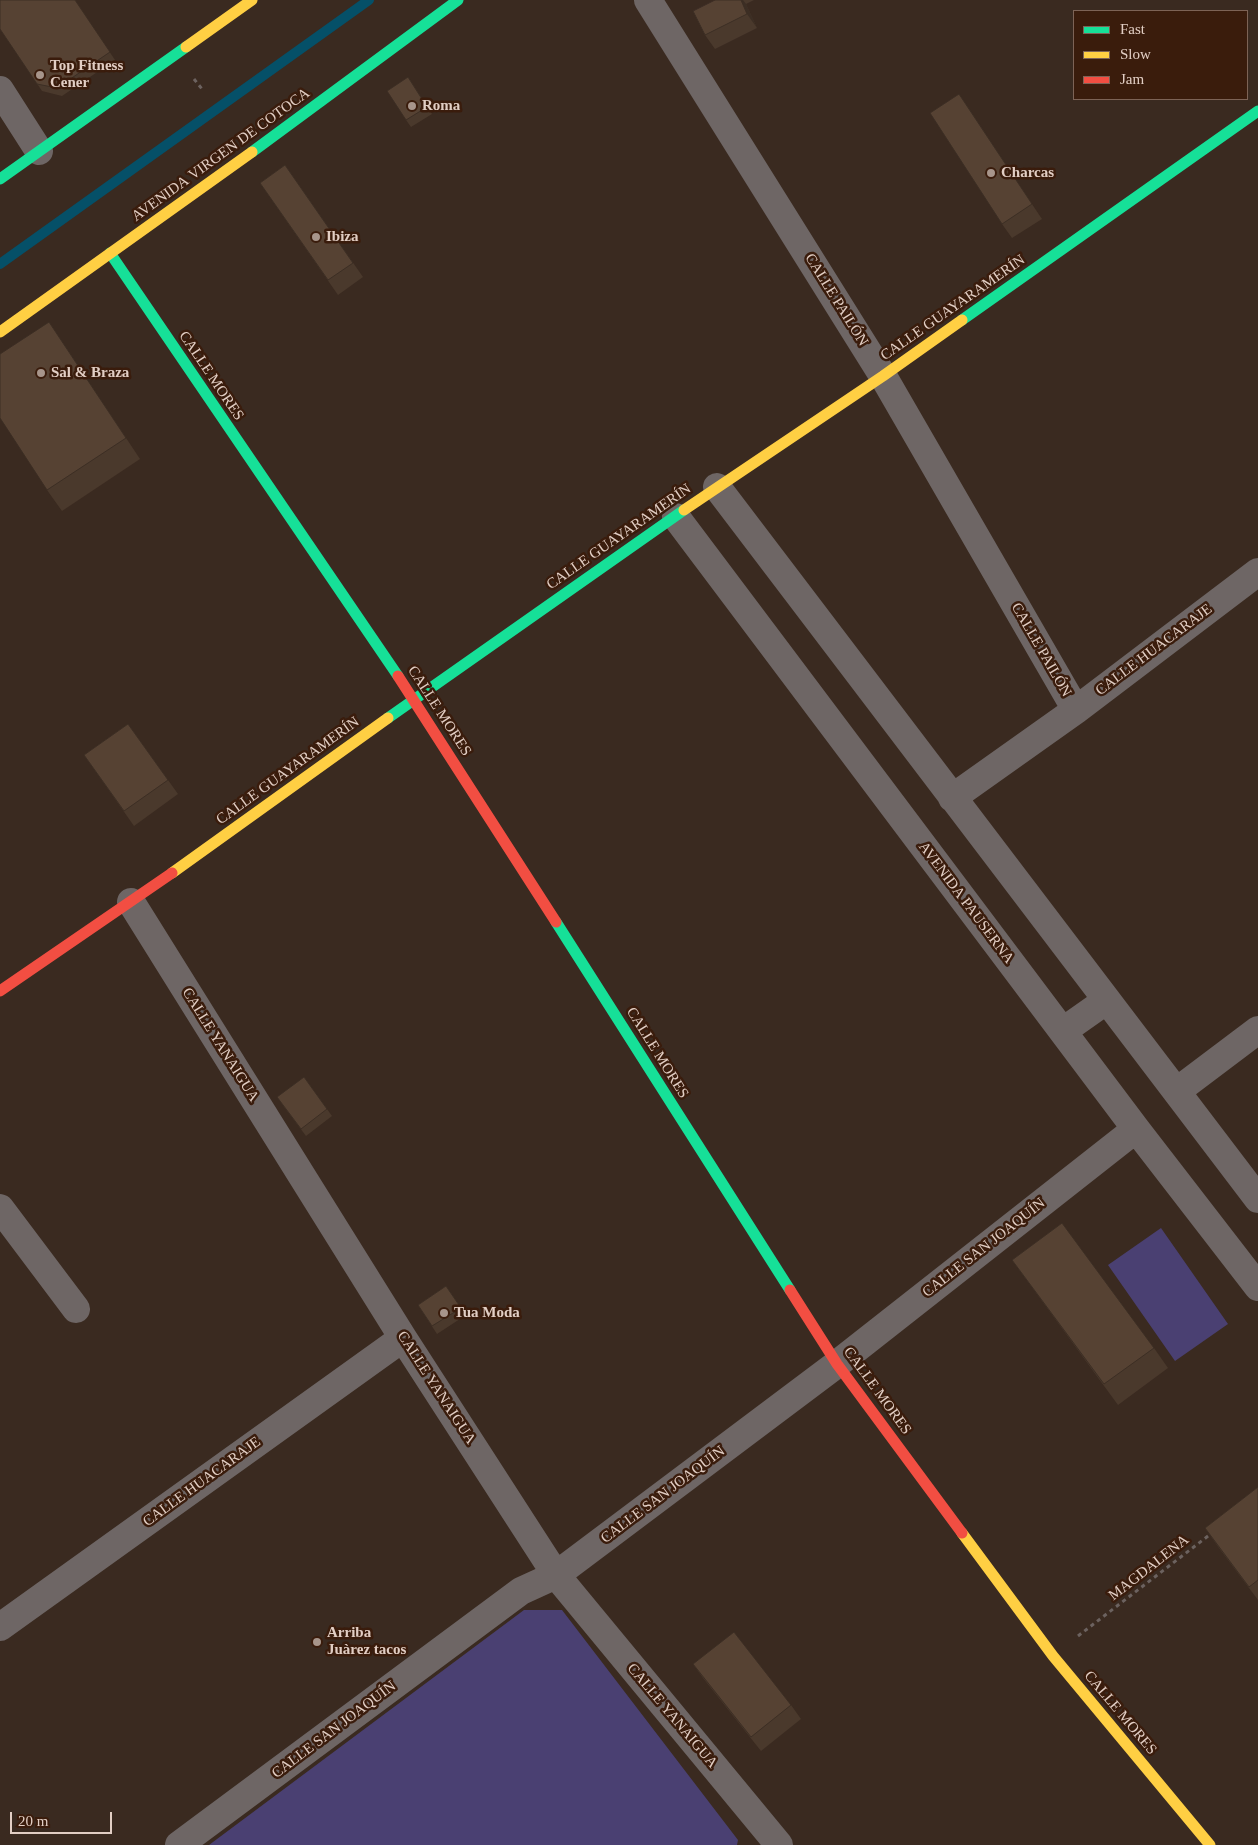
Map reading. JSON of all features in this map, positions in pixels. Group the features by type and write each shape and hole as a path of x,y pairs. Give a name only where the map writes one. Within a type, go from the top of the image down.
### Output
{"street":[{"path":"0,179 252,0"},
{"name":"AVENIDA VIRGEN DE COTOCA","path":"0,332 246,156 458,0"},
{"name":"CALLE PAILÓN","path":"648,0 883,376 1076,710"},
{"path":"0,90 39,151"},
{"name":"CALLE GUAYARAMERÍN","path":"0,991 131,902 414,699 717,487 883,376 1258,111"},
{"name":"CALLE MORES","path":"110,253 414,699 836,1364 1053,1656 1210,1845"},
{"path":"717,487 1258,1199"},
{"name":"AVENIDA PAUSERNA","path":"676,517 1136,1129 1258,1287"},
{"name":"CALLE HUACARAJE","path":"952,798 1076,710 1258,572"},
{"name":"CALLE YANAIGUA","path":"131,902 403,1338 556,1575 779,1845"},
{"path":"1063,1031 1107,1000"},
{"path":"1177,1091 1258,1030"},
{"name":"CALLE SAN JOAQUÍN","path":"179,1845 521,1591 556,1575 836,1364 1136,1129"},
{"path":"0,1208 76,1309"},
{"name":"CALLE HUACARAJE","path":"0,1627 403,1338"}],"path":[{"name":"MAGDALENA","path":"1053,1656 1219,1528"}],"shaded area":[{"path":"1161,1228 1228,1324 1175,1361 1108,1265"},
{"path":"524,1610 562,1610 738,1840 737,1845 209,1845"}],"building":[{"path":"0,0 75,0 110,52 57,88 37,84 0,29"},
{"path":"715,0 741,0 747,14 705,35 693,11"},
{"name":"Roma","path":"408,77 427,107 406,120 387,91"},
{"name":"Charcas","path":"959,94 1032,204 1002,224 930,113"},
{"name":"Ibiza","path":"285,165 353,263 328,280 260,183"},
{"path":"49,322 126,438 47,490 0,418 0,354"},
{"path":"128,724 168,780 124,811 84,755"},
{"path":"304,1077 327,1109 301,1129 277,1097"},
{"path":"1062,1223 1154,1348 1104,1384 1012,1260"},
{"name":"Tua Moda","path":"446,1286 461,1308 432,1326 418,1305"},
{"path":"1258,1487 1258,1580 1249,1587 1205,1528"},
{"path":"734,1632 791,1705 751,1737 693,1664"}],"waterway":[{"path":"0,264 369,0"}],"traffic: fast":[{"path":"252,152 458,0"},
{"path":"0,179 186,47"},
{"path":"962,320 1258,111"},
{"path":"110,253 398,676"},
{"path":"388,718 684,510"},
{"path":"556,922 790,1290"}],"traffic: slow":[{"path":"186,47 252,0"},
{"path":"0,332 252,152"},
{"path":"684,510 883,376 962,320"},
{"path":"172,873 388,718"},
{"path":"962,1533 1053,1656 1210,1845"}],"traffic: jam":[{"path":"398,676 556,922"},
{"path":"0,991 172,873"},
{"path":"790,1290 837,1364 962,1533"}],"place":[{"name":"Top Fitness Cener","path":"40,75"},
{"name":"Roma","path":"412,106"},
{"name":"Charcas","path":"991,173"},
{"name":"Ibiza","path":"316,237"},
{"name":"Sal & Braza","path":"41,373"},
{"name":"Tua Moda","path":"444,1313"},
{"name":"Arriba Juàrez tacos","path":"317,1642"}]}
